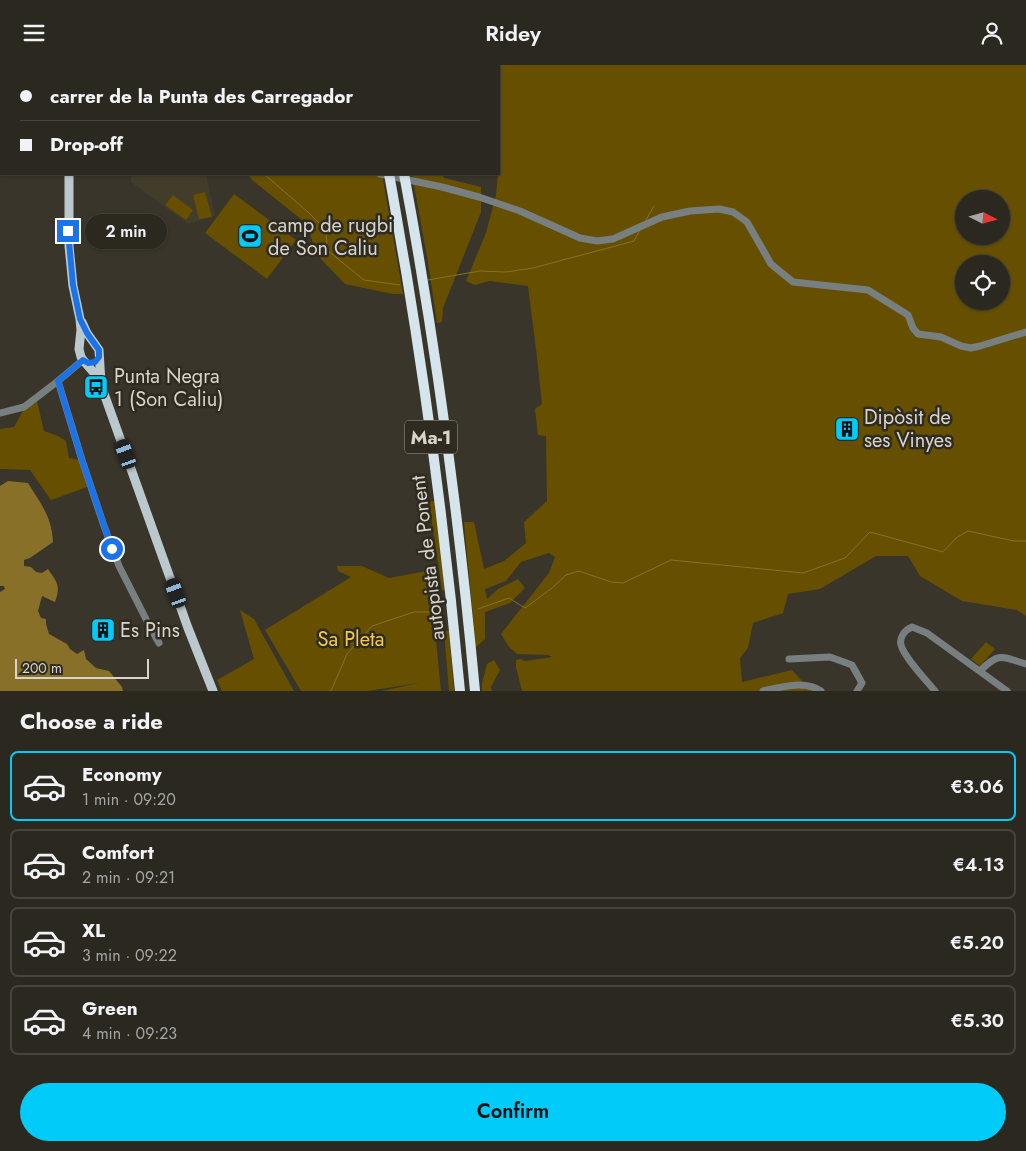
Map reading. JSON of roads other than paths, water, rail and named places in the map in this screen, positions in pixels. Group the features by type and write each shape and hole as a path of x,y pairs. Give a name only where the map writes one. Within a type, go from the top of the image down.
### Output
{"highway":[{"name":"autopista de Ponent","path":"390,179 431,434 445,540 460,691"},
{"name":"autopista de Ponent","path":"407,180 447,441 475,691"}],"main road":[{"path":"68,175 69,246 73,285 80,319 79,344 82,358 102,388 195,646 213,690"},
{"path":"80,319 99,350 102,388"},
{"path":"89,344 95,345 99,350 99,357 95,362 91,363 82,358 83,347 89,344"}],"street":[{"path":"384,175 479,197 520,211 580,238 596,241 613,239 662,217 690,211 719,209 732,211 747,222 771,264 793,282 868,290 908,315 913,328 918,334 941,337 970,348 980,347 1026,332"},
{"path":"0,413 24,407 58,381 82,358"},
{"path":"58,381 82,460 118,565 159,643"},
{"path":"935,691 904,653 900,643 902,635 907,629 912,627 927,633 1007,691"},
{"path":"789,659 830,657 852,665 862,683 858,691"},
{"path":"980,671 988,662 997,657 1010,658 1026,664"},
{"path":"763,691 802,685 821,691"}],"waterway":[{"path":"265,175 326,230 327,250 364,280 400,285"},
{"path":"646,220 654,206"},
{"path":"428,280 480,271 506,272 533,268 634,241 640,230"},
{"path":"478,609 509,598 525,608 566,575 579,571 611,582 623,583 671,560 803,573 845,558 870,532 943,552 956,538 968,531 1014,541 1026,541"},
{"path":"331,691 347,654 372,626 414,612 442,612"}],"place":[{"name":"camp de rugbi de Son Caliu","path":"250,236"},
{"name":"Punta Negra 1 (Son Caliu)","path":"96,387"},
{"name":"Dipòsit de ses Vinyes","path":"847,429"},
{"name":"Es Pins","path":"103,630"}],"park label":[{"name":"Sa Pleta","path":"351,639"}]}
